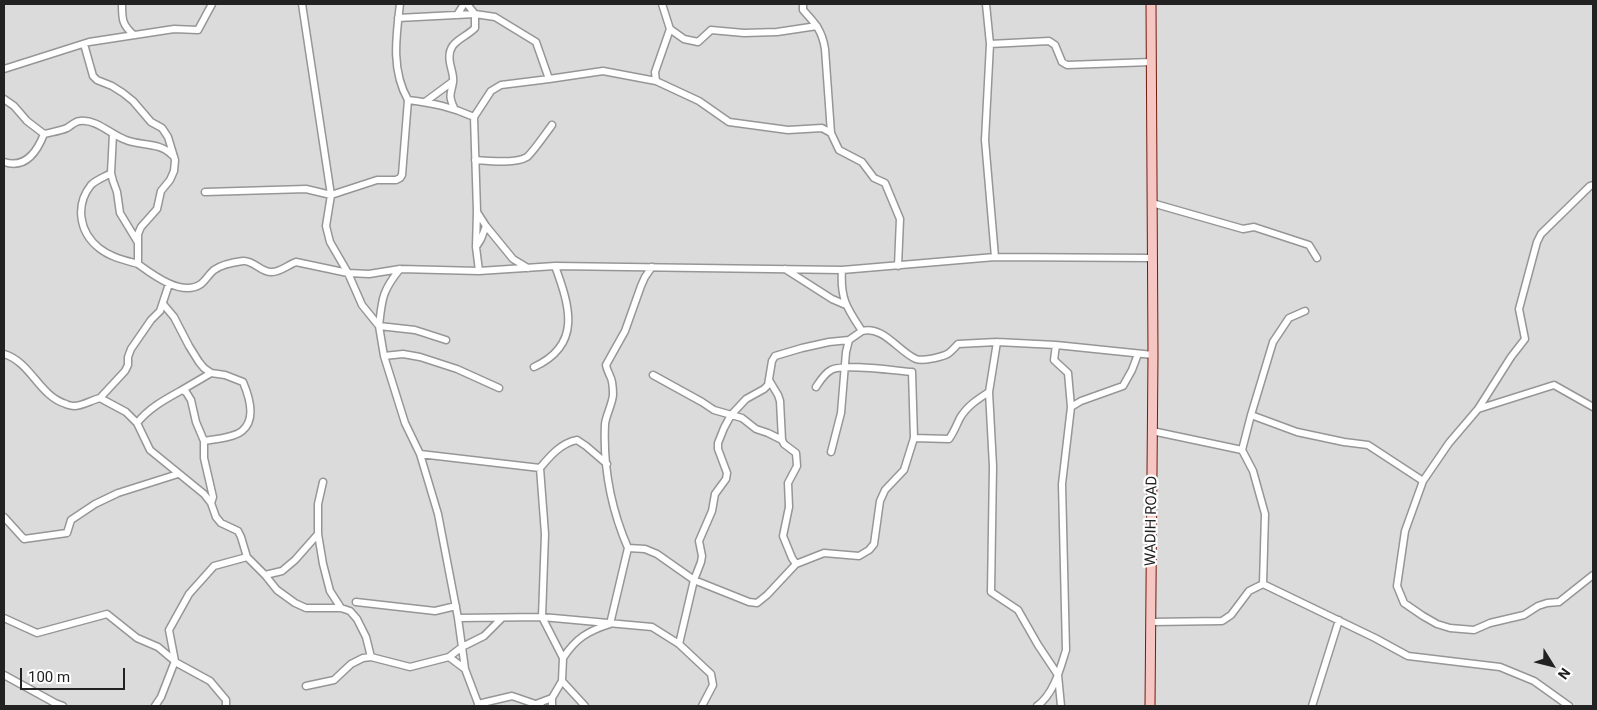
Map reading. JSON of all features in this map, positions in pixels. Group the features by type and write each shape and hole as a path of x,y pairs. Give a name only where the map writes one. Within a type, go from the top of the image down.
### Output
{"street":[{"path":"122,4 126,28 134,35"},
{"path":"4,69 84,44 174,29 198,30 212,4"},
{"path":"302,4 331,195 326,226 330,242 348,273 362,304 379,326 415,330 446,340"},
{"path":"204,192 306,189 331,195 377,180 400,178 402,175 408,100 401,88 397,74 396,42 400,4"},
{"path":"454,108 450,97 453,81 450,49 462,36 475,28 475,14 466,4 457,15"},
{"path":"662,4 670,29 684,39 698,42 711,30 744,33 777,32 817,26"},
{"path":"803,4 803,10 823,36 831,133 839,150 862,162 874,178 885,183 900,219 898,266"},
{"path":"986,4 990,44 985,140 995,257"},
{"name":"WADIH ROAD","path":"1150,706 1153,355 1151,4"},
{"path":"398,18 475,14 496,17 536,42 549,79"},
{"path":"656,81 655,72 670,29"},
{"path":"990,44 1049,41 1054,45 1062,62 1067,65 1150,62"},
{"path":"84,44 93,76 97,80 123,93 151,122 162,128 168,137 175,160 174,172 161,191 157,209 141,227 137,241 138,264"},
{"path":"479,272 476,247 477,211 474,117 491,90 501,85 603,71 656,81 699,101 729,122 788,130 822,128 831,133"},
{"path":"425,102 453,81"},
{"path":"4,99 14,106 27,122 44,134 62,130 82,120 98,125 131,142 167,149 175,160"},
{"path":"408,100 454,108 474,117"},
{"path":"475,160 493,161 526,158 532,153 552,125"},
{"path":"4,162 16,164 34,154 44,134"},
{"path":"113,134 111,173 117,192 120,213 137,241"},
{"path":"111,173 92,184 82,202 80,213 82,226 88,237 98,247 120,259 138,264 169,284 191,287 202,283 214,270 221,266 243,261 249,261 268,272 280,270 296,262 348,273 369,274 400,269 479,272 555,266 842,270 995,257 1152,258"},
{"path":"1593,185 1541,234 1537,242 1519,309 1525,339 1511,357 1478,409 1449,443 1423,481 1405,532 1397,586 1404,603 1423,616 1437,624 1450,628 1474,630 1490,623 1524,615 1538,606 1547,603 1559,602 1593,575"},
{"path":"1152,203 1243,229 1254,227 1309,245 1317,258"},
{"path":"477,211 486,226 513,258 528,268"},
{"path":"476,247 486,226"},
{"path":"534,367 554,355 566,339 568,329 566,303 555,266"},
{"path":"610,624 628,548 617,524 608,485 605,422 613,397 612,384 606,365 625,331 641,286 652,267"},
{"path":"784,268 846,306"},
{"path":"400,269 389,282 382,297 379,326 384,356 405,423 420,454 438,514 456,606 465,669 479,705 512,696 538,705 552,698"},
{"path":"842,270 842,289 846,306 862,331"},
{"path":"4,354 17,360 45,391 57,401 74,406 100,398 125,371 131,349 151,320 160,311 169,284"},
{"path":"163,304 174,316 199,362 211,373 225,375 243,382 250,399 251,407 246,426 242,430 227,436 204,441"},
{"path":"1263,584 1265,514 1253,471 1242,450 1273,342 1289,318 1305,310"},
{"path":"679,644 694,580 701,562 702,556 699,541 712,511 715,494 726,479 727,472 718,449 718,443 731,415 746,399 768,385 772,361 775,356 829,342 849,340 862,331 869,329 877,332 916,359 926,360 948,356 958,344 997,342 1056,345 1153,355"},
{"path":"831,452 841,413 844,367 849,340"},
{"path":"997,342 989,392 993,466 991,592 1018,610 1058,675 1060,706"},
{"path":"1037,706 1044,702 1058,675 1066,650 1062,484 1071,407 1068,372 1054,360 1056,345"},
{"path":"384,356 403,354 420,357 439,365 457,369 499,388"},
{"path":"1071,407 1081,401 1123,386 1138,354"},
{"path":"628,548 646,549 657,554 694,580 749,602 757,603 796,564 824,553 859,556 869,550 874,544 880,501 885,490 904,470 914,438 912,372 916,359"},
{"path":"816,387 824,375 832,368 844,367 912,372"},
{"path":"137,423 146,412 162,401 195,384 211,373"},
{"path":"653,375 714,410 742,418 756,429 782,440 784,444 796,452 797,466 788,483 789,507 783,536 796,564"},
{"path":"769,380 780,401 782,440"},
{"path":"195,384 192,400 196,422 204,441 204,458 213,497 211,503"},
{"path":"1478,409 1554,385 1593,407"},
{"path":"182,390 192,400"},
{"path":"914,438 949,439 955,432 960,417 972,403 989,392"},
{"path":"100,398 126,412 137,423 150,450 204,494 211,503 216,518 238,531 247,556 277,590 306,608 341,608 350,611 357,619 366,637 372,657"},
{"path":"1251,415 1297,432 1368,445 1423,481"},
{"path":"1152,431 1242,450"},
{"path":"552,706 552,698 562,681 563,658 542,617 545,534 540,468 554,452 569,442 577,440 606,464"},
{"path":"420,454 540,468"},
{"path":"4,517 24,539 66,533 71,520 95,504 118,493 178,474"},
{"path":"323,482 318,504 318,534 330,591 341,608"},
{"path":"265,575 282,571 295,560 318,534"},
{"path":"155,706 161,697 175,661 169,630 189,594 214,566 247,556"},
{"path":"1151,622 1222,621 1231,614 1249,591 1263,584"},
{"path":"1263,584 1339,620 1408,656 1500,667 1534,681 1569,706"},
{"path":"356,602 435,611 456,606"},
{"path":"4,618 37,633 107,614 136,638 158,647 175,661 210,681 226,700 226,706"},
{"path":"458,618 542,617 652,628 679,644 710,674 713,685 702,706"},
{"path":"306,686 334,680 351,664 363,658 372,657 410,667 449,658 462,647 484,636 502,618"},
{"path":"1312,706 1339,620"},
{"path":"563,658 570,647 591,630 610,624"},
{"path":"449,658 465,669"},
{"path":"4,675 55,704 63,706"},
{"path":"562,681 585,706"}],"shaded area":[{"path":"4,4 1593,4 1593,706 4,706"}]}
